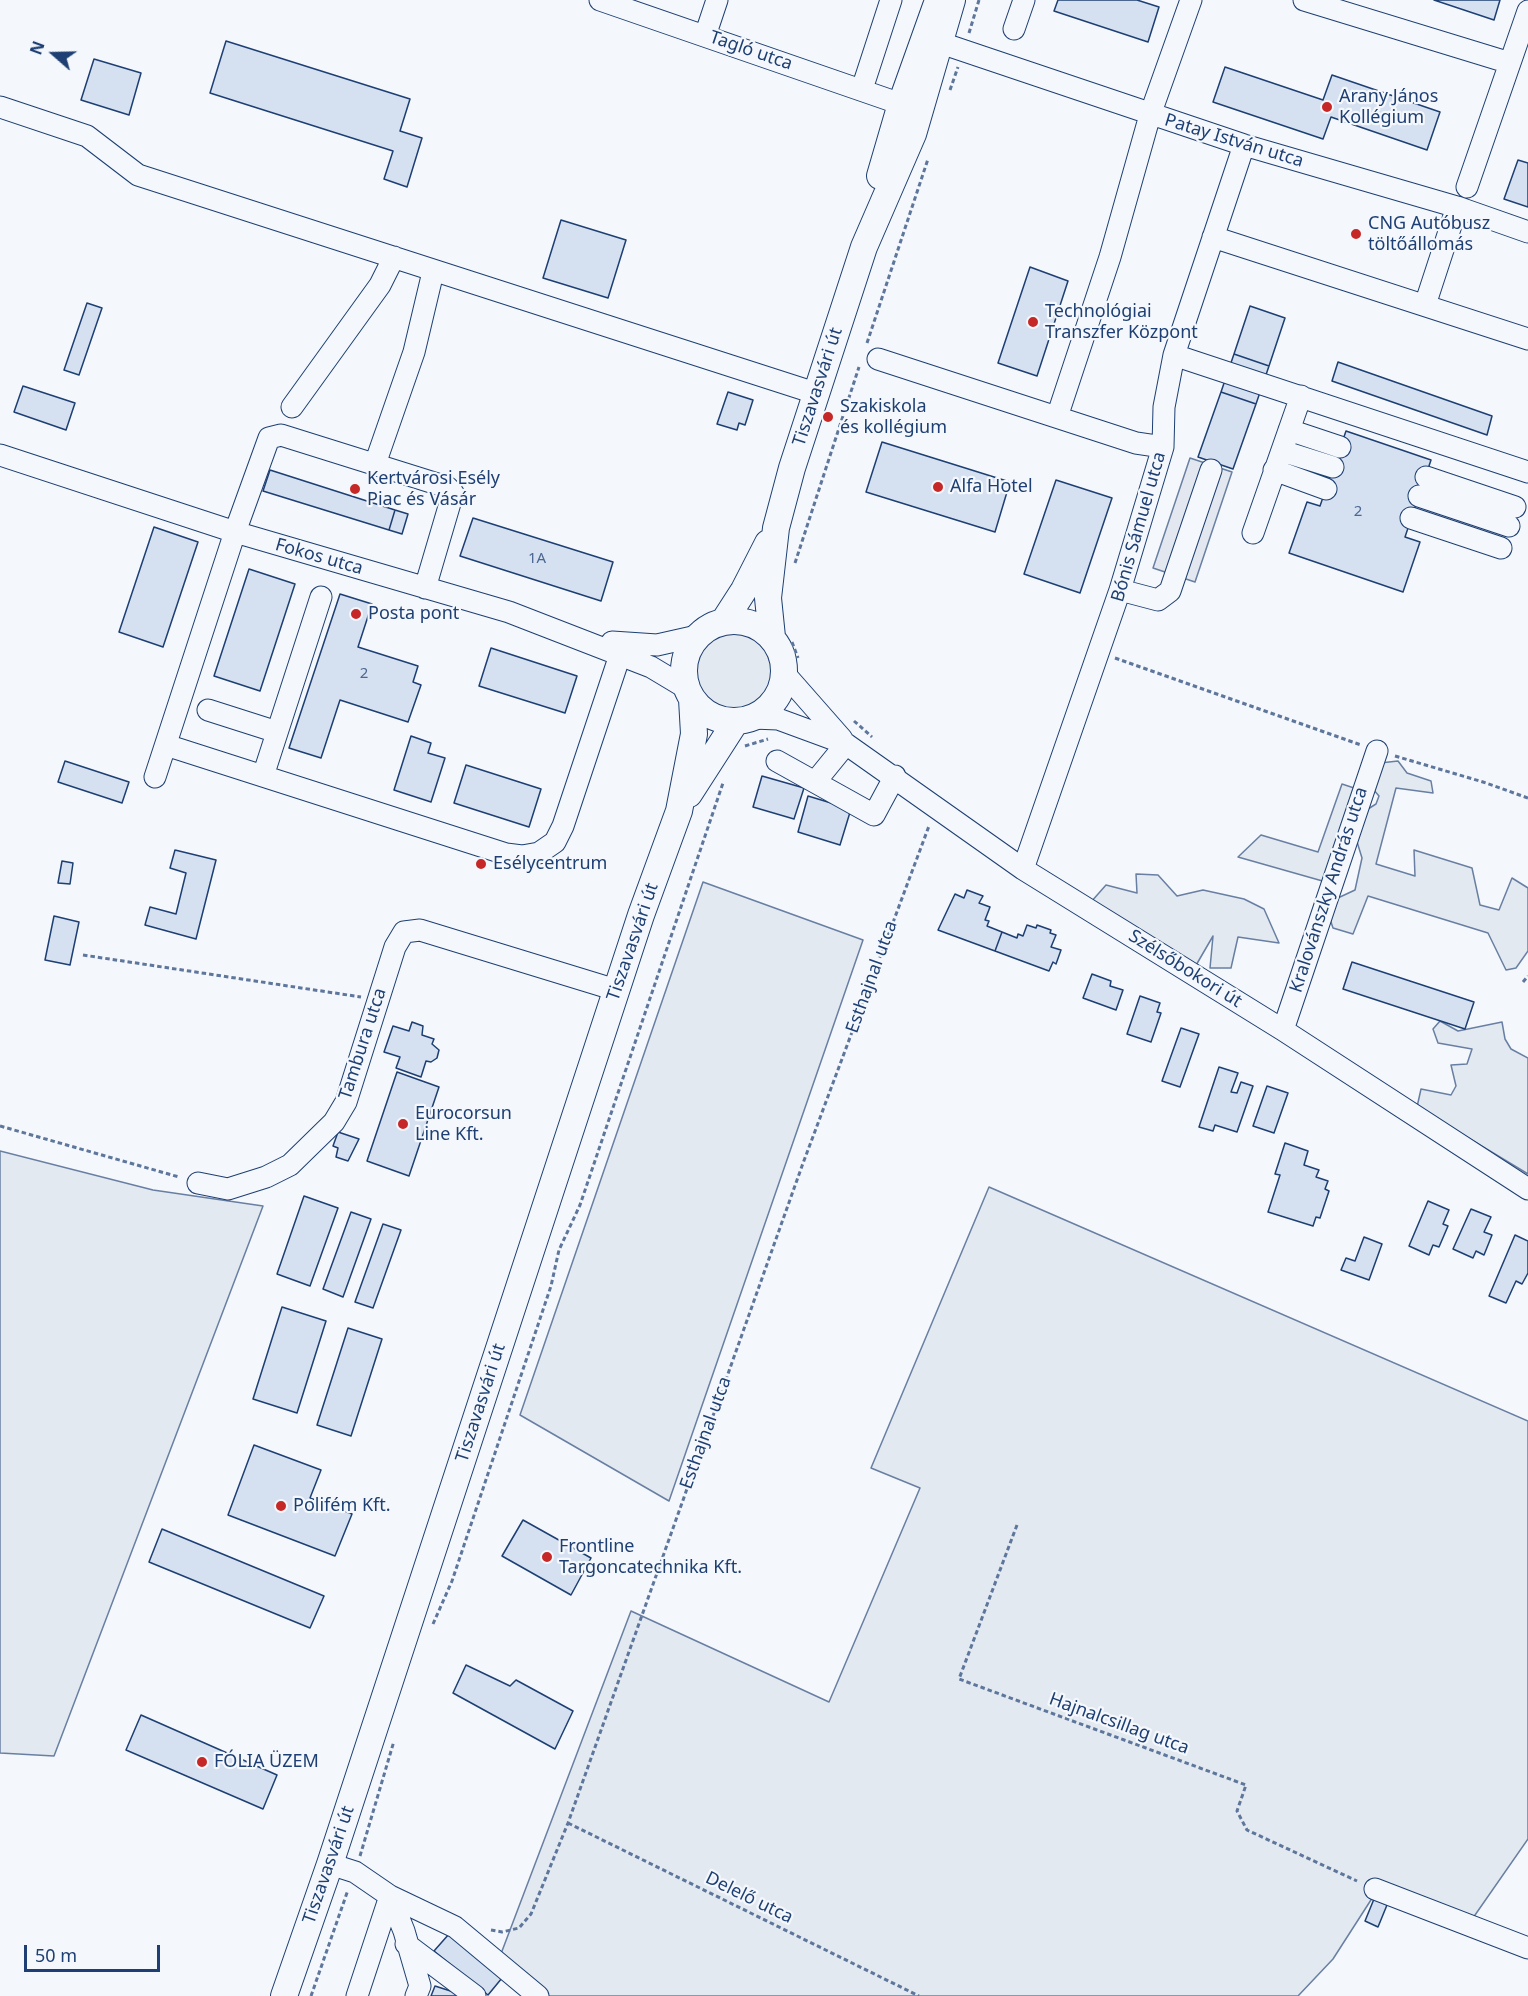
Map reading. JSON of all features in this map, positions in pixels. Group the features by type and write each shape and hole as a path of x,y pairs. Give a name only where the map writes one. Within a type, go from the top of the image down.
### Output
{"main road":[{"name":"Tiszavasvári út","path":"864,247 876,191 901,104 939,0"},
{"name":"Tiszavasvári út","path":"776,528 815,393 864,247 912,134 952,0"},
{"path":"724,621 744,590 776,528"},
{"path":"772,637 768,598 776,528"},
{"path":"679,811 694,734 684,660 697,636 705,629 724,621 745,621 764,630 779,648 784,673 778,695 763,712 744,719 715,718 689,693"},
{"path":"679,811 744,719"},
{"name":"Tiszavasvári út","path":"284,1996 330,1864 616,990 679,811"}],"street":[{"name":"Tagló utca","path":"600,0 901,104"},
{"path":"705,36 717,0"},
{"path":"862,89 891,0"},
{"path":"1014,29 1024,0"},
{"path":"1057,417 1110,257 1150,115 1191,0"},
{"path":"1304,0 1510,63"},
{"path":"1467,187 1528,10"},
{"name":"Patay István utca","path":"941,43 1150,115 1244,145 1458,207 1528,232"},
{"path":"0,107 87,136 138,176 815,393"},
{"name":"Bónis Sámuel utca","path":"1023,869 1120,590 1163,447 1164,407 1174,355 1244,145"},
{"path":"1425,305 1458,207"},
{"path":"1213,237 1528,339"},
{"path":"292,407 380,285 394,257"},
{"path":"375,465 414,352 433,272"},
{"path":"1174,355 1528,472"},
{"path":"879,359 1136,443 1163,447"},
{"path":"1253,532 1301,396"},
{"path":"1278,460 1337,457 1289,430"},
{"path":"155,777 235,532 270,438 281,435 447,487 453,493 425,588"},
{"name":"Fokos utca","path":"0,455 235,532 509,612 581,640 627,654"},
{"path":"1278,460 1326,489"},
{"path":"1120,590 1158,600 1170,591 1211,470"},
{"path":"1422,486 1512,516"},
{"path":"1411,518 1501,548"},
{"path":"263,776 321,597"},
{"path":"627,654 697,636"},
{"path":"166,745 506,854 522,856 540,853 555,842 563,826 627,654"},
{"path":"627,654 689,693"},
{"path":"784,673 846,744"},
{"path":"208,710 277,732"},
{"path":"744,719 778,718 846,744"},
{"path":"815,782 846,744"},
{"name":"Szélsőbokori út","path":"846,744 895,776 1023,869 1282,1030 1528,1189"},
{"name":"Kralovánszky András utca","path":"1282,1030 1377,751"},
{"path":"777,761 874,815 895,776"},
{"name":"Tambura utca","path":"198,1183 228,1189 244,1186 290,1165 322,1137 346,1102 395,947 404,932 420,930 616,990"},
{"path":"330,1864 355,1872 390,1896 455,1927 538,1996"},
{"path":"1375,1889 1528,1948"},
{"path":"390,1896 404,1932 420,1986 416,1996"},
{"path":"357,1996 390,1896"},
{"path":"406,1944 475,1996"}],"path":[{"path":"1100,653 1377,751 1483,782 1528,798"},
{"path":"736,750 766,739"},
{"path":"432,1625 452,1581 551,1286 559,1250 580,1205 724,780"},
{"name":"Esthajnal utca","path":"455,1927 502,1932 519,1928 531,1914 568,1822 802,1166 936,807"},
{"path":"83,955 378,1000"},
{"path":"1523,982 1528,976"},
{"path":"0,1126 104,1154 198,1183"},
{"name":"Hajnalcsillag utca","path":"1017,1525 959,1679 1246,1785 1237,1811 1247,1830 1375,1889"},
{"path":"311,1996 393,1755 395,1737"},
{"name":"Delelő utca","path":"568,1822 919,1996"}],"shaded area":[{"path":"1190,458 1232,472 1195,582 1153,568"},
{"path":"725,631 741,631 762,642 773,663 773,679 762,700 741,711 725,711 711,705 699,693 693,679 693,663 699,649 711,637"},
{"path":"1398,761 1407,773 1431,781 1433,793 1396,788 1376,864 1415,876 1414,850 1472,868 1480,905 1499,910 1512,878 1528,888 1528,951 1516,968 1506,970 1488,933 1368,896 1353,934 1333,928 1325,904 1355,890 1362,858 1354,832 1360,814 1376,804 1379,796 1366,781 1371,764"},
{"path":"1342,784 1357,789 1326,882 1238,857 1261,835 1318,852"},
{"path":"1136,874 1158,875 1177,896 1203,890 1244,899 1264,909 1279,943 1238,937 1231,968 1210,968 1213,936 1195,967 1091,902 1106,885 1137,893"},
{"path":"703,882 863,940 669,1501 520,1415"},
{"path":"1440,1021 1458,1031 1502,1022 1505,1039 1511,1049 1528,1058 1528,1174 1417,1107 1421,1089 1451,1095 1456,1086 1451,1065 1467,1064 1472,1049 1438,1043 1433,1029"},
{"path":"0,1151 153,1190 263,1206 54,1756 0,1753"},
{"path":"989,1187 1528,1421 1528,1839 1466,1928 1378,1889 1333,1959 1298,1996 543,1996 499,1959 631,1611 829,1702 920,1488 871,1468"}],"building":[{"path":"1058,0 1137,0 1159,7 1148,42 1054,11"},
{"path":"1434,0 1500,0 1494,20"},
{"path":"226,41 410,99 400,131 422,138 407,187 384,179 393,151 210,93"},
{"path":"94,59 141,73 129,115 81,100"},
{"name":"Arany János Kollégium","path":"1225,67 1323,100 1332,75 1440,112 1427,150 1331,117 1323,139 1213,102"},
{"path":"1518,160 1528,163 1528,207 1504,199"},
{"path":"561,220 626,240 608,298 543,278"},
{"name":"Technológiai Transzfer Központ","path":"1030,267 1068,281 1037,376 998,363"},
{"path":"87,303 102,308 79,375 64,370"},
{"path":"1250,306 1285,318 1269,366 1234,354"},
{"path":"1234,354 1269,366 1256,404 1221,392"},
{"path":"1338,362 1492,416 1487,435 1332,381"},
{"path":"23,386 75,403 66,430 14,412"},
{"path":"728,392 753,400 745,425 739,423 737,430 717,424"},
{"path":"1221,392 1256,404 1233,469 1198,457"},
{"path":"1346,431 1431,460 1405,537 1420,542 1403,592 1289,553 1307,502 1320,506"},
{"name":"Alfa Hotel","path":"882,442 1010,482 995,532 866,492"},
{"path":"270,470 395,510 389,530 263,491"},
{"path":"1056,480 1112,498 1080,593 1024,574"},
{"path":"395,510 408,514 402,534 389,530"},
{"path":"473,518 613,562 601,601 460,556"},
{"path":"154,527 198,542 163,647 119,632"},
{"path":"249,569 295,584 260,691 214,676"},
{"path":"340,594 372,604 358,647 418,666 413,682 421,685 408,722 340,700 321,758 289,748"},
{"path":"491,648 577,676 565,713 479,686"},
{"path":"411,736 431,743 428,753 445,758 431,802 394,790"},
{"path":"65,761 129,782 122,803 58,782"},
{"path":"466,765 541,789 529,827 454,803"},
{"path":"762,776 804,788 794,819 753,807"},
{"path":"808,796 851,809 840,845 798,832"},
{"path":"175,850 216,860 196,939 145,925 150,907 176,914 186,873 170,868"},
{"path":"62,861 73,863 70,884 58,883"},
{"path":"967,890 983,896 979,903 990,907 985,920 989,921 987,926 1002,932 995,951 938,930 955,894 964,898"},
{"path":"54,916 79,922 70,965 45,960"},
{"path":"1027,925 1036,928 1037,925 1051,930 1050,933 1056,935 1051,947 1061,950 1056,964 1053,962 1049,971 995,951 1002,932 1017,938 1018,934 1023,936"},
{"path":"1352,962 1474,1002 1465,1029 1343,989"},
{"path":"1092,974 1111,981 1110,986 1123,990 1116,1010 1083,998"},
{"path":"1140,996 1160,1003 1157,1012 1161,1013 1151,1042 1127,1034"},
{"path":"412,1022 423,1026 422,1035 434,1039 432,1044 439,1050 437,1058 431,1062 426,1061 421,1077 396,1068 400,1057 384,1052 393,1026 409,1031"},
{"path":"1181,1028 1199,1034 1180,1087 1162,1081"},
{"path":"1219,1067 1238,1073 1231,1092 1237,1093 1241,1082 1253,1086 1237,1132 1215,1125 1213,1131 1199,1127"},
{"name":"Eurocorsun Line Kft.","path":"397,1072 439,1087 409,1176 367,1161"},
{"path":"1267,1086 1288,1093 1274,1133 1253,1126"},
{"path":"338,1132 359,1139 348,1161 336,1157 338,1148 333,1146"},
{"path":"1285,1143 1308,1151 1304,1165 1319,1170 1316,1177 1328,1181 1325,1189 1329,1191 1320,1218 1316,1217 1313,1226 1268,1212 1280,1175 1275,1174"},
{"path":"304,1196 338,1208 310,1286 277,1274"},
{"path":"1428,1201 1449,1210 1443,1224 1448,1226 1439,1247 1433,1245 1429,1255 1409,1246"},
{"path":"1471,1209 1491,1217 1484,1232 1492,1235 1484,1255 1476,1251 1473,1258 1453,1249"},
{"path":"351,1212 371,1219 343,1297 323,1289"},
{"path":"383,1224 401,1230 373,1308 355,1302"},
{"path":"1515,1235 1528,1241 1528,1273 1522,1284 1516,1281 1506,1303 1489,1296"},
{"path":"1364,1237 1382,1244 1369,1280 1341,1270 1346,1258 1355,1261"},
{"path":"282,1307 326,1321 297,1413 253,1399"},
{"path":"348,1328 382,1339 351,1436 317,1425"},
{"name":"Polifém Kft.","path":"254,1445 321,1470 310,1498 352,1514 335,1556 228,1515"},
{"name":"Frontline Targoncatechnika Kft.","path":"523,1520 591,1558 571,1595 502,1556"},
{"path":"162,1529 324,1596 310,1628 149,1562"},
{"path":"466,1665 510,1686 516,1680 573,1711 555,1749 453,1693"},
{"name":"FÓLIA ÜZEM","path":"141,1715 277,1775 263,1809 126,1750"},
{"path":"1374,1899 1387,1905 1378,1927 1365,1921"},
{"path":"449,1934 502,1978 488,1995 434,1951"},
{"path":"435,1986 466,1996 431,1996"}],"place":[{"name":"Arany János Kollégium","path":"1327,107"},
{"name":"CNG Autóbusz töltőállomás","path":"1356,234"},
{"name":"Technológiai Transzfer Központ","path":"1033,322"},
{"name":"Szakiskola és kollégium","path":"828,417"},
{"name":"Alfa Hotel","path":"938,487"},
{"name":"Kertvárosi Esély Piac és Vásár","path":"355,489"},
{"name":"Posta pont","path":"356,614"},
{"name":"Esélycentrum","path":"481,864"},
{"name":"Eurocorsun Line Kft.","path":"403,1124"},
{"name":"Polifém Kft.","path":"281,1506"},
{"name":"Frontline Targoncatechnika Kft.","path":"547,1557"},
{"name":"FÓLIA ÜZEM","path":"202,1762"}]}
